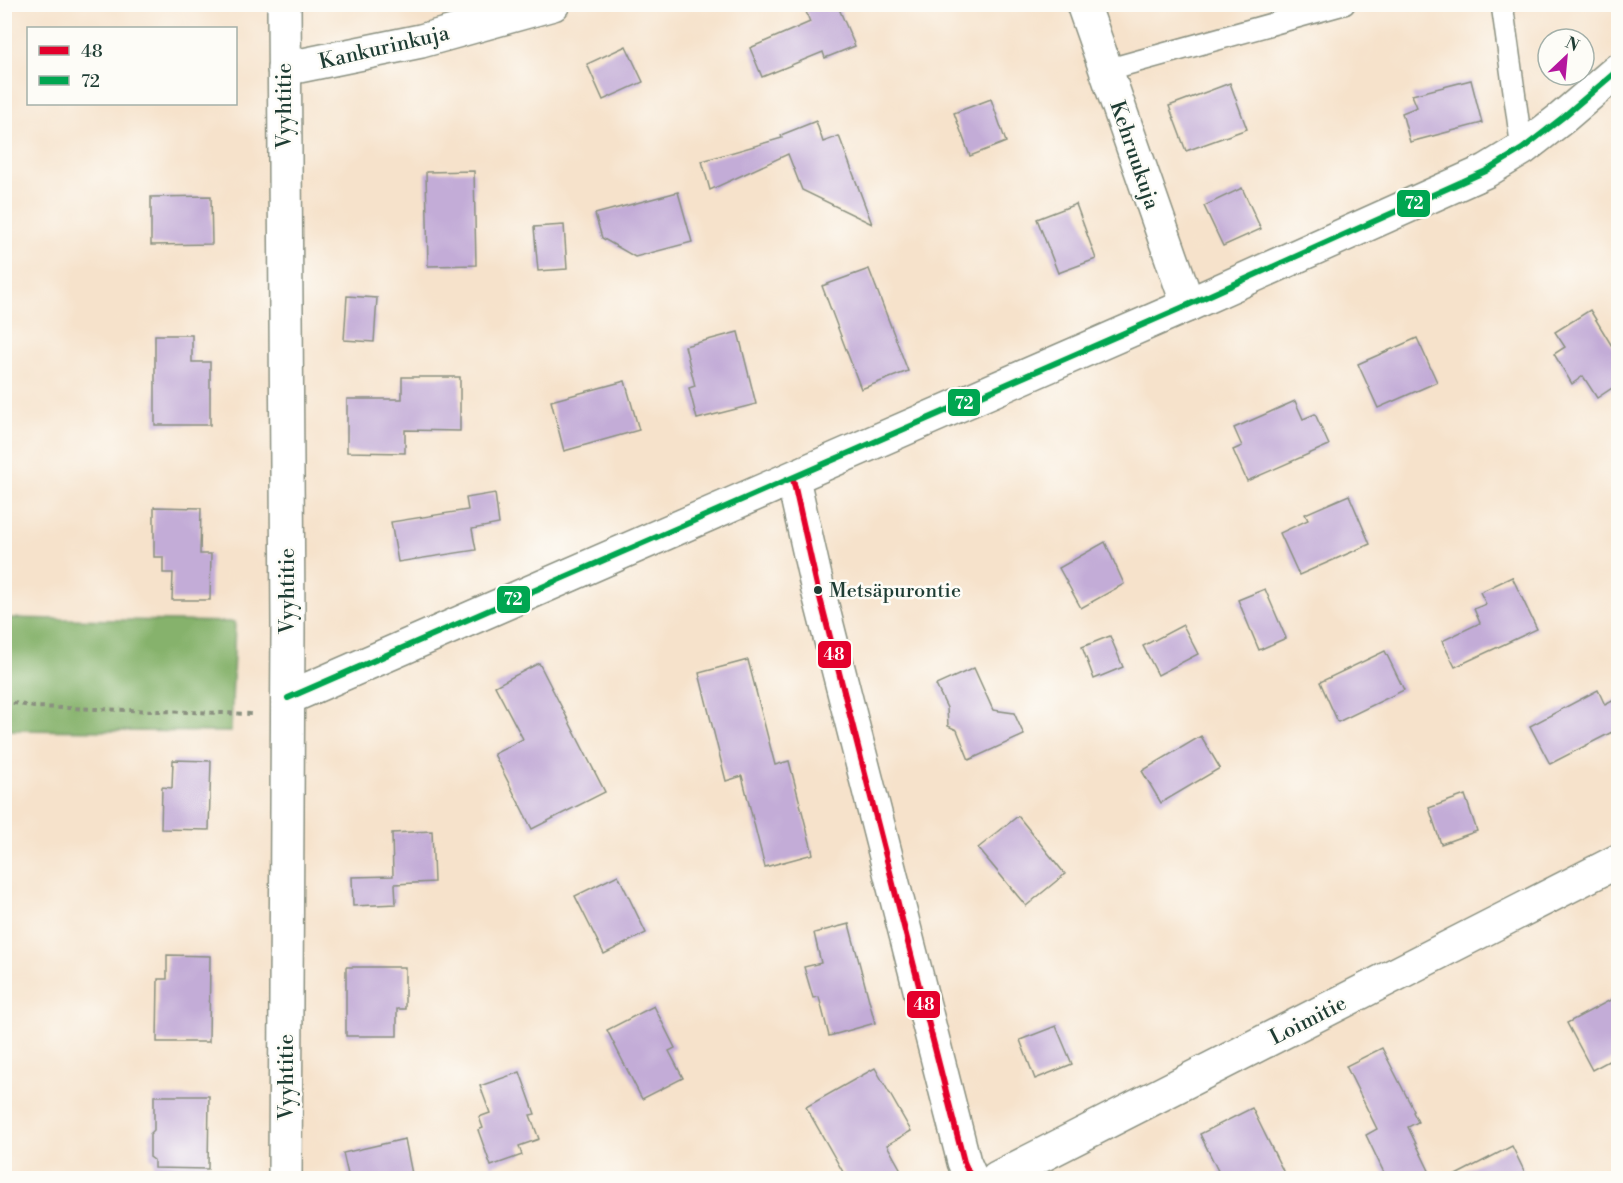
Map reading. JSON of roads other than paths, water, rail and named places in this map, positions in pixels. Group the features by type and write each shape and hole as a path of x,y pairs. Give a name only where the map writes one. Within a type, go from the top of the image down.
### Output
{"street":[{"name":"Vyyhtitie","path":"284,4 288,698 285,1179"},
{"name":"Kankurinkuja","path":"284,69 421,41 553,4"},
{"name":"Kehruukuja","path":"1083,4 1188,305"},
{"path":"288,698 1188,305 1486,171 1522,149 1618,70"},
{"path":"792,479 820,601 964,1162 971,1179"},
{"name":"Loimitie","path":"997,1179 1618,861"}],"lane":[{"path":"1106,70 1344,4"},
{"path":"1502,4 1522,149"}],"place":[{"name":"Metsäpurontie","path":"818,590"}]}
